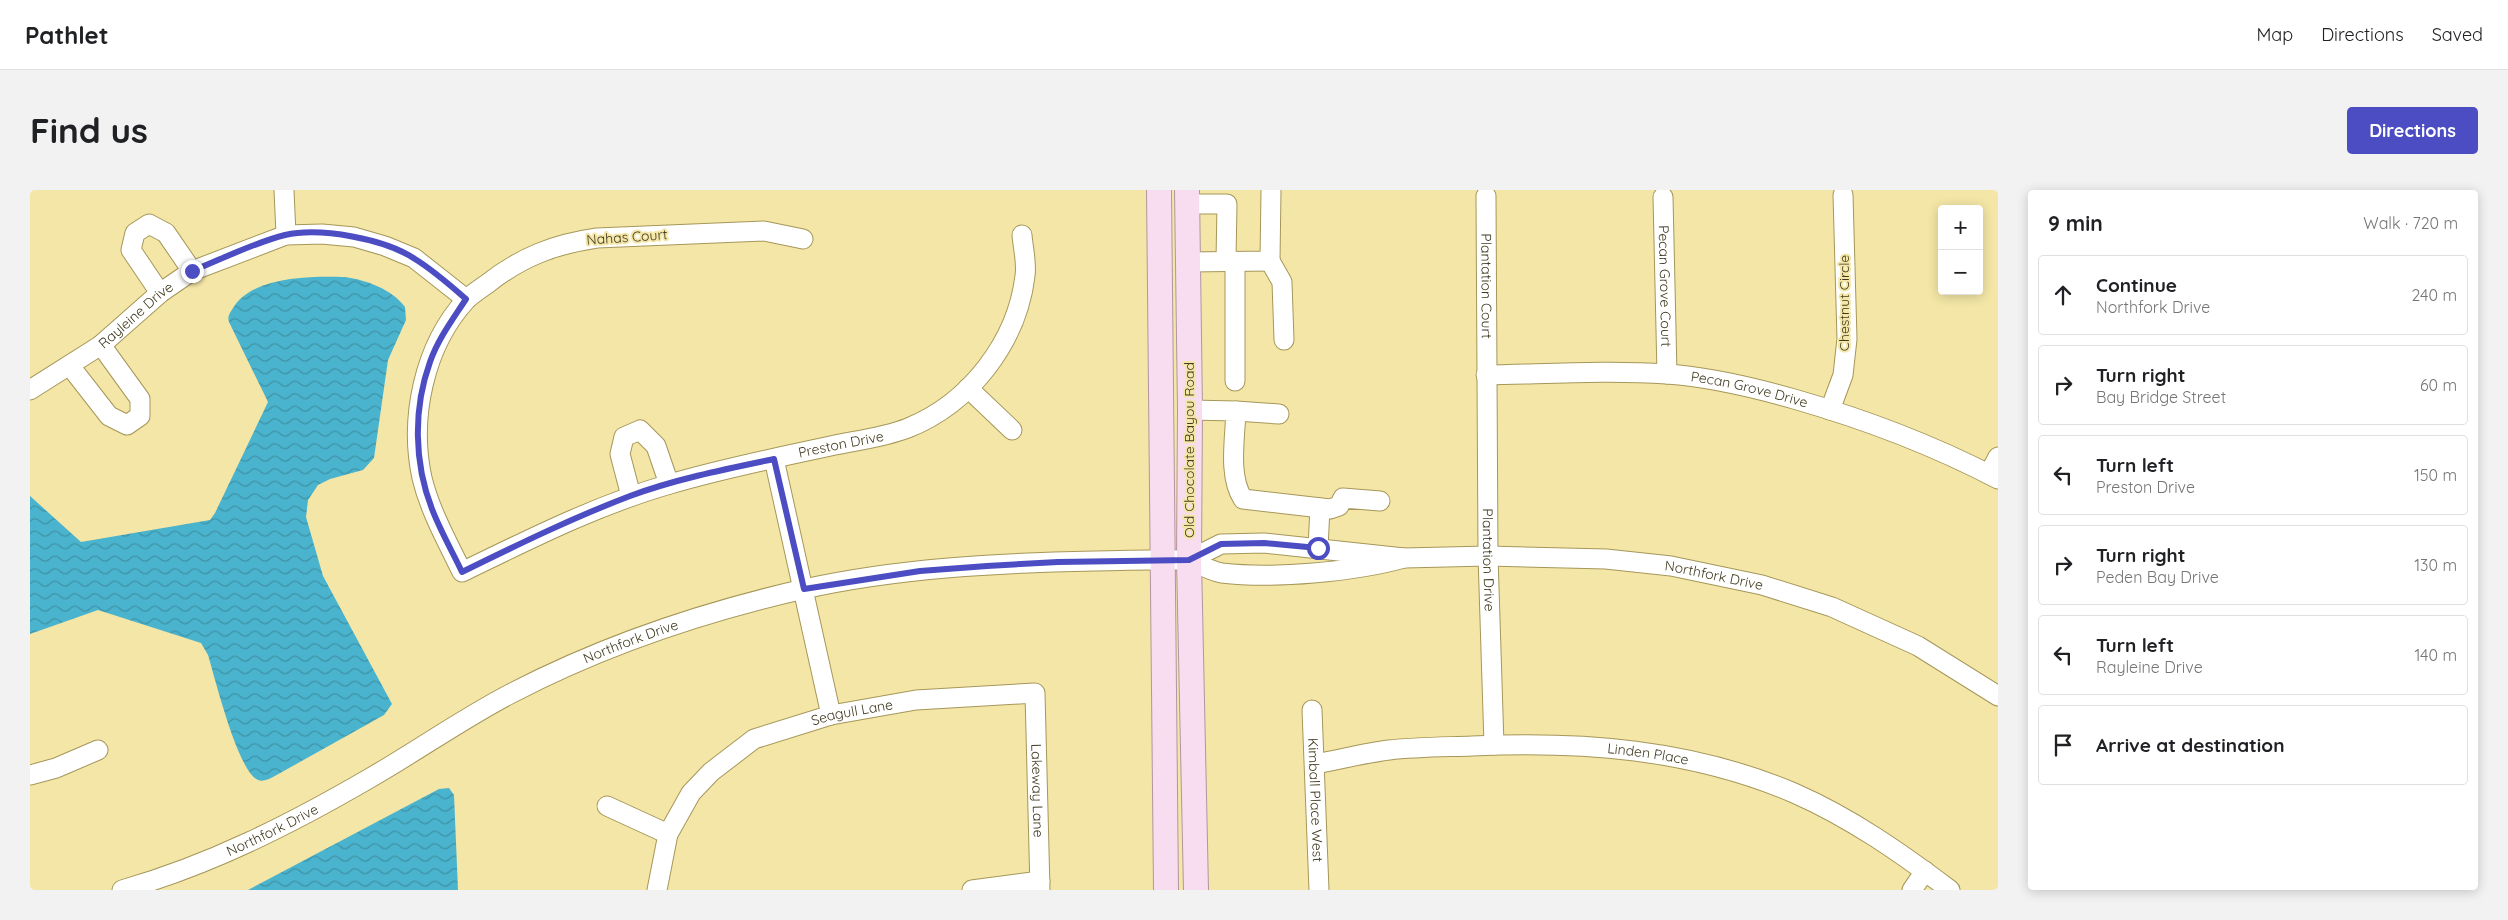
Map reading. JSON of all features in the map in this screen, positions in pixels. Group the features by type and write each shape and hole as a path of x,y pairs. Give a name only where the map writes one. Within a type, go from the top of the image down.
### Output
{"main road":[{"name":"Old Chocolate Bayou Road","path":"1159,190 1166,890"},
{"name":"Old Chocolate Bayou Road","path":"1187,197 1190,410 1189,560 1196,890"}],"street":[{"path":"284,190 286,235"},
{"path":"1270,190 1270,261 1282,282 1284,340"},
{"name":"Chestnut Circle","path":"1830,410 1843,375 1847,339 1843,195"},
{"name":"Plantation Court","path":"1486,196 1486,375"},
{"path":"1187,197 1227,204 1235,381"},
{"name":"Pecan Grove Court","path":"1663,197 1668,374"},
{"path":"160,294 132,250 135,233 149,224 166,234 192,271"},
{"name":"Nahas Court","path":"462,572 432,509 422,478 418,428 421,392 430,362 446,329 466,299 505,270 528,257 571,242 597,238 764,231 802,239"},
{"name":"Rayleine Drive","path":"30,390 100,345 160,294 192,271 286,235 330,234 354,237 386,246 414,258 466,299"},
{"name":"Preston Drive","path":"462,572 556,525 631,496 669,484 774,459 877,438 909,428 940,410 968,388 992,362 1020,306 1026,274 1022,235"},
{"path":"1188,262 1270,261"},
{"path":"70,366 109,416 127,425 140,416 140,399 100,345"},
{"name":"Pecan Grove Drive","path":"1486,375 1668,374 1736,383 1830,410 1890,430 1993,476"},
{"name":"Plantation Drive","path":"1486,375 1488,556 1494,745"},
{"path":"968,388 1012,430"},
{"path":"1190,410 1279,414"},
{"path":"1236,411 1234,450 1236,488 1243,499 1330,509 1339,506 1343,498 1380,501"},
{"path":"631,496 620,454 624,437 640,430 656,446 669,484"},
{"path":"1993,476 1998,457"},
{"path":"774,459 831,715"},
{"path":"1313,547 1316,507"},
{"name":"Northfork Drive","path":"1189,560 1221,544 1264,543 1404,558 1488,556 1606,559 1671,566 1762,585 1832,607 1918,646 1998,696"},
{"name":"Northfork Drive","path":"122,890 188,869 245,845 370,778 510,694 631,639 694,619 804,589 920,571 1058,562 1189,560 1218,573 1271,575 1374,566 1404,558"},
{"name":"Seagull Lane","path":"657,890 668,834 691,793 711,772 754,739 831,715 916,700 1035,693"},
{"name":"Lakeway Lane","path":"1035,693 1040,885"},
{"name":"Kimball Place West","path":"1312,710 1319,890"},
{"name":"Linden Place","path":"1315,764 1388,750 1567,744 1653,753 1695,760 1794,793 1870,832 1950,890"},
{"path":"30,775 56,768 98,750"},
{"path":"606,806 668,834"},
{"path":"1912,890 1925,872"},
{"path":"972,890 1040,885"}],"water":[{"path":"345,277 361,280 386,290 405,307 406,320 388,360 374,458 363,470 330,479 318,485 308,500 306,517 323,576 392,704 384,715 273,777 260,781 250,773 235,743 208,655 201,643 98,610 30,634 30,496 81,542 210,520 268,402 229,322 230,313 242,297 268,284 300,278"},
{"path":"449,788 454,795 458,890 248,890 439,789"}],"route":[{"path":"192,271 286,235 322,234 354,237 386,246 414,258 466,299 446,329 430,362 421,392 418,428 418,453 422,478 432,509 462,572 556,525 631,496 707,473 774,459 804,589 920,571 1058,562 1189,560 1221,544 1264,543 1318,548"}]}
